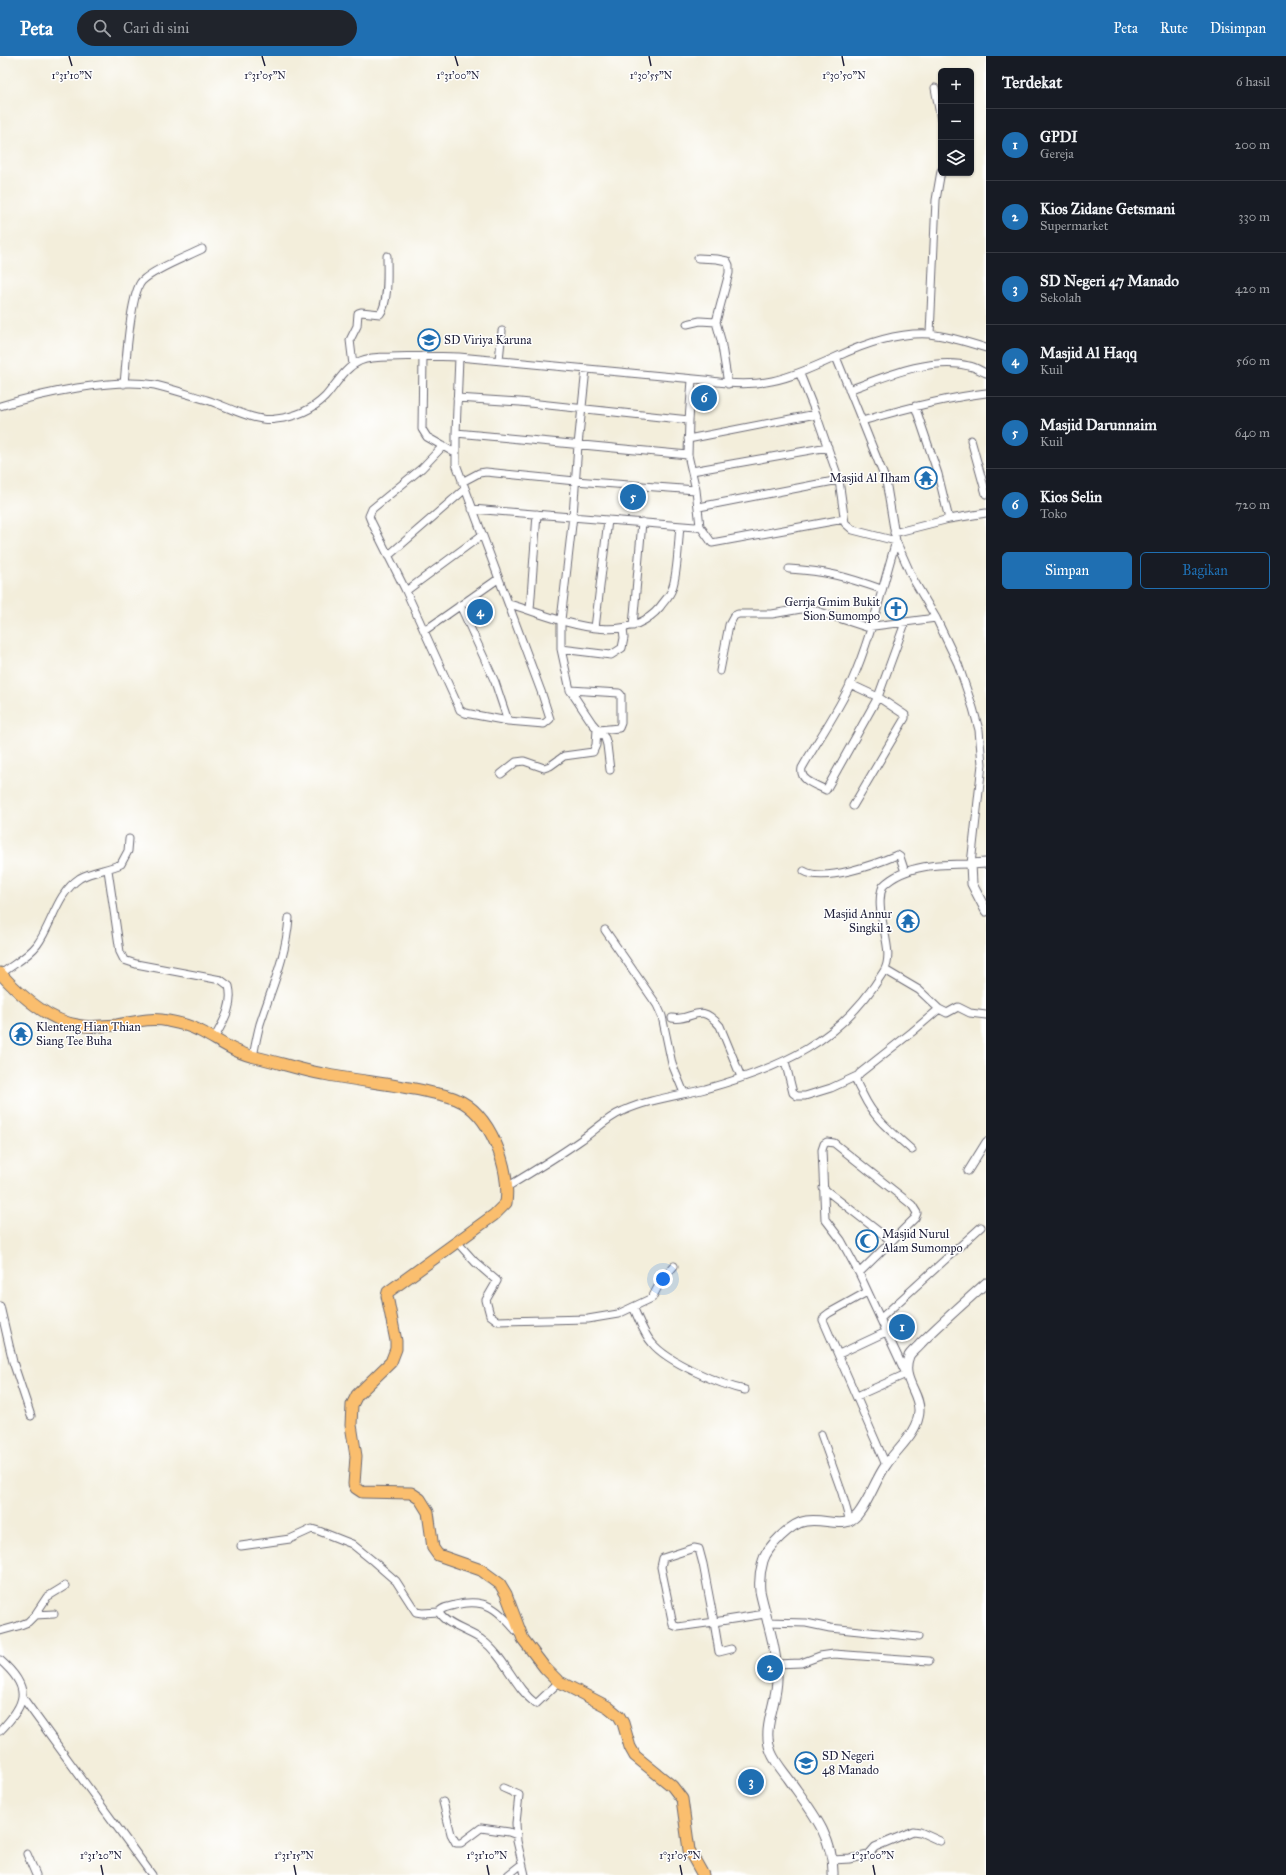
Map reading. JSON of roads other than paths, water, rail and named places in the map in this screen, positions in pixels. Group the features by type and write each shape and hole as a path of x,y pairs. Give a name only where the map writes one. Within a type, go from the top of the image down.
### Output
{"highway":[{"path":"0,973 21,994 37,1006 53,1017 67,1023 97,1027 145,1020 167,1020 199,1030 224,1046 253,1057 321,1074 416,1089 456,1099 484,1122 491,1134 501,1158 507,1187 506,1203 500,1210 457,1242 394,1286 387,1294 396,1340 395,1354 391,1362 357,1395 352,1405 351,1425 356,1456 354,1484 356,1488 362,1492 411,1493 420,1499 428,1512 435,1552 444,1558 480,1570 500,1584 506,1594 523,1639 545,1668 559,1682 596,1700 614,1711 624,1723 630,1748 635,1756 679,1793 685,1806 689,1850 703,1875"}],"street":[{"path":"935,88 938,104"},
{"path":"930,334 935,206 940,176"},
{"path":"124,384 137,288 142,281 154,273 202,249"},
{"path":"353,365 350,340 357,326 358,313 380,314 383,310 387,280 387,256"},
{"path":"698,258 727,261 729,265 729,272 716,322 721,340 728,384"},
{"path":"687,324 700,321 716,322"},
{"path":"499,360 502,331"},
{"path":"0,406 40,395 98,385 154,385 207,400 258,418 274,420 308,410 324,398 343,373 353,365 368,358 423,356 459,357 728,384 767,383 800,374 836,357 901,335 930,334 957,339 986,348"},
{"path":"423,356 422,429 427,437 455,454"},
{"path":"443,446 422,468 370,513 371,521 406,591 460,710 465,713 508,721 540,725 546,723 550,719 509,604 464,490 458,470 455,454 459,357"},
{"path":"836,357 886,481 896,540 913,579 936,618 958,664 975,715 981,747 983,786 971,864 972,884 986,911"},
{"path":"849,390 895,373 940,364 970,366 986,373"},
{"path":"586,369 578,445 573,516 561,620 561,649 570,690 578,704 598,729 607,745 610,770"},
{"path":"800,374 816,414 839,480 844,519 848,527 853,530 896,540"},
{"path":"692,380 688,420 688,455 699,507 700,526 712,543 844,519"},
{"path":"862,421 915,406 962,396 986,393"},
{"path":"457,398 520,402 688,420"},
{"path":"915,406 938,474 949,519"},
{"path":"688,439 816,414"},
{"path":"456,433 688,455"},
{"path":"971,440 986,494"},
{"path":"692,471 828,447"},
{"path":"462,482 479,473 486,472 575,481 696,490"},
{"path":"699,507 839,480"},
{"path":"388,556 464,490"},
{"path":"472,509 573,516 680,526 700,526"},
{"path":"894,533 949,519 986,513"},
{"path":"530,610 537,514"},
{"path":"595,628 608,520"},
{"path":"633,626 642,522"},
{"path":"509,604 561,620 595,628 623,629 633,626 649,617 672,591 680,526"},
{"path":"406,591 482,535"},
{"path":"896,540 881,589 872,627 850,684 802,768 801,773 804,779 826,790 878,697 905,622"},
{"path":"789,569 819,571 841,575 881,589"},
{"path":"424,631 498,579"},
{"path":"460,606 495,682 508,721"},
{"path":"720,671 729,625 734,616 738,614 772,614 801,609 811,609 860,626 872,627 936,618"},
{"path":"561,649 614,654 622,648 624,638 623,629"},
{"path":"850,684 878,697 903,713 904,718 853,806"},
{"path":"570,690 613,692 621,695 621,723 619,728 598,729"},
{"path":"501,774 516,762 524,761 544,768 550,766 564,756 593,752 596,745 598,729"},
{"path":"0,973 30,952 36,945 58,902 69,888 80,878 108,870 121,864 128,850 129,839"},
{"path":"804,871 810,874 826,874 860,868 897,855 900,857 905,872"},
{"path":"507,1187 540,1168 621,1111 660,1098 704,1089 771,1067 810,1048 849,1017 885,970 888,959 879,901 880,892 887,881 905,872 933,866 986,862"},
{"path":"108,870 120,952 124,960 136,964 221,980 229,986 232,998 228,1011 214,1039"},
{"path":"253,1057 260,1024 281,963 288,934 289,918"},
{"path":"605,930 658,1005 662,1016 672,1064 684,1093"},
{"path":"885,970 919,990 939,1009 947,1013 958,1007 970,1013 986,1014"},
{"path":"785,1060 793,1093 796,1096 805,1096 831,1088 857,1076 939,1009"},
{"path":"672,1018 679,1018 702,1012 714,1019 720,1026 741,1077"},
{"path":"857,1076 856,1082 871,1111 912,1150"},
{"path":"968,1171 986,1142"},
{"path":"833,1875 832,1860 827,1839 820,1822 771,1752 769,1742 769,1724 778,1679 759,1583 761,1569 768,1551 790,1528 805,1521 819,1520 839,1523 850,1522 860,1512 886,1465 902,1446 918,1422 919,1410 906,1374 859,1273 841,1240 825,1219 822,1150 824,1144 834,1143 912,1205 916,1210 915,1218 859,1273"},
{"path":"823,1188 891,1241"},
{"path":"881,1318 938,1268 981,1227"},
{"path":"457,1242 475,1262 497,1281 486,1300 489,1313 496,1320 595,1319 618,1314 652,1298 661,1281 674,1266"},
{"path":"906,1374 909,1356 986,1283"},
{"path":"867,1292 824,1316 823,1320 886,1465"},
{"path":"0,1306 13,1362 31,1416"},
{"path":"633,1307 651,1342 660,1351 704,1376 745,1390"},
{"path":"839,1354 886,1332"},
{"path":"857,1396 906,1374"},
{"path":"821,1434 842,1493 850,1522"},
{"path":"241,1546 290,1539 312,1529 320,1531 352,1544 373,1561 396,1581 416,1612 439,1612 443,1608 473,1602 490,1606 500,1613 523,1639"},
{"path":"731,1649 719,1652 714,1622 703,1564 699,1549 694,1548 663,1558 661,1561 662,1572 673,1625 678,1627 714,1622 766,1618 806,1623 834,1629 918,1637"},
{"path":"0,1631 23,1624 35,1615 47,1597 65,1586"},
{"path":"439,1612 444,1618 478,1638 489,1647 536,1704 559,1682"},
{"path":"35,1615 54,1614"},
{"path":"776,1664 801,1663 820,1656 834,1654 929,1661"},
{"path":"0,1660 14,1673 20,1683 23,1698 152,1875"},
{"path":"0,1731 14,1717 23,1698"},
{"path":"503,1788 519,1795 516,1812 517,1835 525,1875"},
{"path":"443,1802 456,1843 461,1843 481,1828 509,1832 517,1835"},
{"path":"832,1860 868,1855 875,1846 913,1831 920,1832 940,1841"},
{"path":"27,1854 36,1875"},
{"path":"508,1875 522,1864"}],"place":[{"name":"SD Viriya Karuna","path":"429,340"},
{"name":"Kios Selin","path":"704,398"},
{"name":"Masjid Al Ilham","path":"926,478"},
{"name":"Masjid Darunnaim","path":"633,497"},
{"name":"Gerrja Gmim Bukit Sion Sumompo","path":"896,609"},
{"name":"Masjid Al Haqq","path":"480,612"},
{"name":"Masjid Annur Singkil 2","path":"908,921"},
{"name":"Klenteng Hian Thian Siang Tee Buha","path":"21,1034"},
{"name":"Masjid Nurul Alam Sumompo","path":"867,1241"},
{"name":"GPDI","path":"902,1327"},
{"name":"Kios Zidane Getsmani","path":"770,1668"},
{"name":"SD Negeri 48 Manado","path":"806,1763"},
{"name":"SD Negeri 47 Manado","path":"751,1782"}]}
